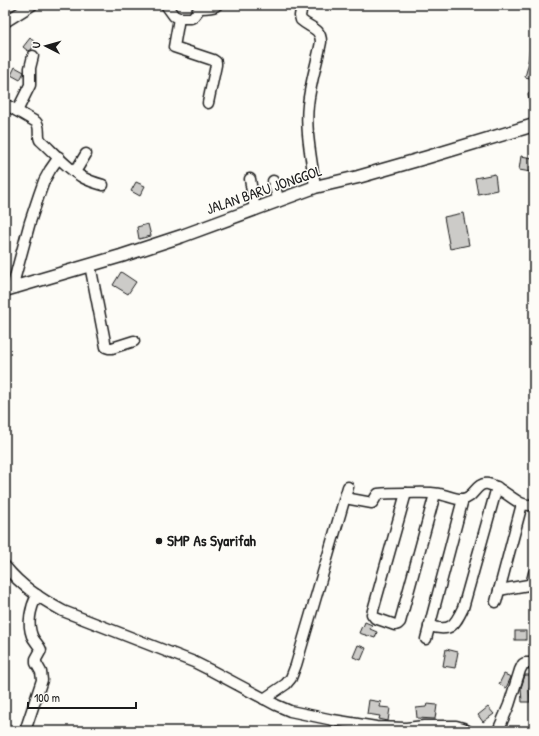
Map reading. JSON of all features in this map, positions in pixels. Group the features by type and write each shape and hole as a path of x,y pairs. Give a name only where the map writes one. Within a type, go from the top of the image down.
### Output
{"main road":[{"name":"JALAN BARU JONGGOL","path":"9,289 135,252 255,210 315,187 428,157 534,125"}],"street":[{"path":"5,22 32,5"},
{"path":"166,5 174,16 179,18 191,18 200,8 212,8 217,5"},
{"path":"300,5 300,20 317,31 321,37 308,105 308,121 315,187"},
{"path":"179,18 174,47 216,62 208,103"},
{"path":"17,111 30,85 30,68 33,56"},
{"path":"5,104 36,122 38,124 38,135 40,140 82,178 103,185"},
{"path":"75,172 86,154"},
{"path":"9,289 38,195 50,170 59,157"},
{"path":"250,179 255,210"},
{"path":"273,181 279,201"},
{"path":"90,265 106,347 109,348 134,341"},
{"path":"345,498 372,503 378,494 406,493 435,494 463,499 471,495 480,485 487,484 497,487 522,504 529,506 534,504"},
{"path":"264,699 286,684 291,678 348,487"},
{"path":"429,626 438,628 451,627 454,625 463,608 497,487"},
{"path":"406,493 372,614 375,618 395,625 400,622 435,494"},
{"path":"426,639 463,499"},
{"path":"496,602 522,504"},
{"path":"5,566 19,581 54,606 72,615 170,652 212,670 264,699 290,711 341,722 376,727 406,728 438,725 456,726 468,731"},
{"path":"499,590 532,585 534,573"},
{"path":"25,731 42,680 41,672 36,663 40,648 32,635 30,622 31,610 37,595"},
{"path":"498,731 509,705 523,664 534,662"}],"building":[{"path":"30,38 36,43 31,50 28,51 23,47"},
{"path":"530,46 534,46 534,79 525,77 529,62"},
{"path":"15,67 24,72 20,80 11,75"},
{"path":"534,92 534,111 531,111 528,94"},
{"path":"521,156 533,158 531,172 519,170"},
{"path":"495,174 497,190 478,194 475,178"},
{"path":"136,182 145,186 140,196 131,191"},
{"path":"463,213 469,245 450,249 444,217"},
{"path":"148,224 151,236 139,239 137,227"},
{"path":"121,272 136,282 128,294 113,285"},
{"path":"365,622 372,625 370,629 377,632 375,638 359,633"},
{"path":"515,631 526,631 526,640 515,640"},
{"path":"358,645 366,648 361,660 353,657"},
{"path":"446,649 458,652 455,668 443,666"},
{"path":"504,674 511,677 506,688 499,684"},
{"path":"525,675 530,675 530,702 522,702 521,688"},
{"path":"369,700 381,702 380,707 390,708 388,721 379,719 380,716 367,714"},
{"path":"427,704 437,705 435,719 417,718 416,708 426,707"},
{"path":"488,707 494,714 483,722 478,715"}],"place":[{"name":"SMP As Syarifah","path":"159,541"}]}
